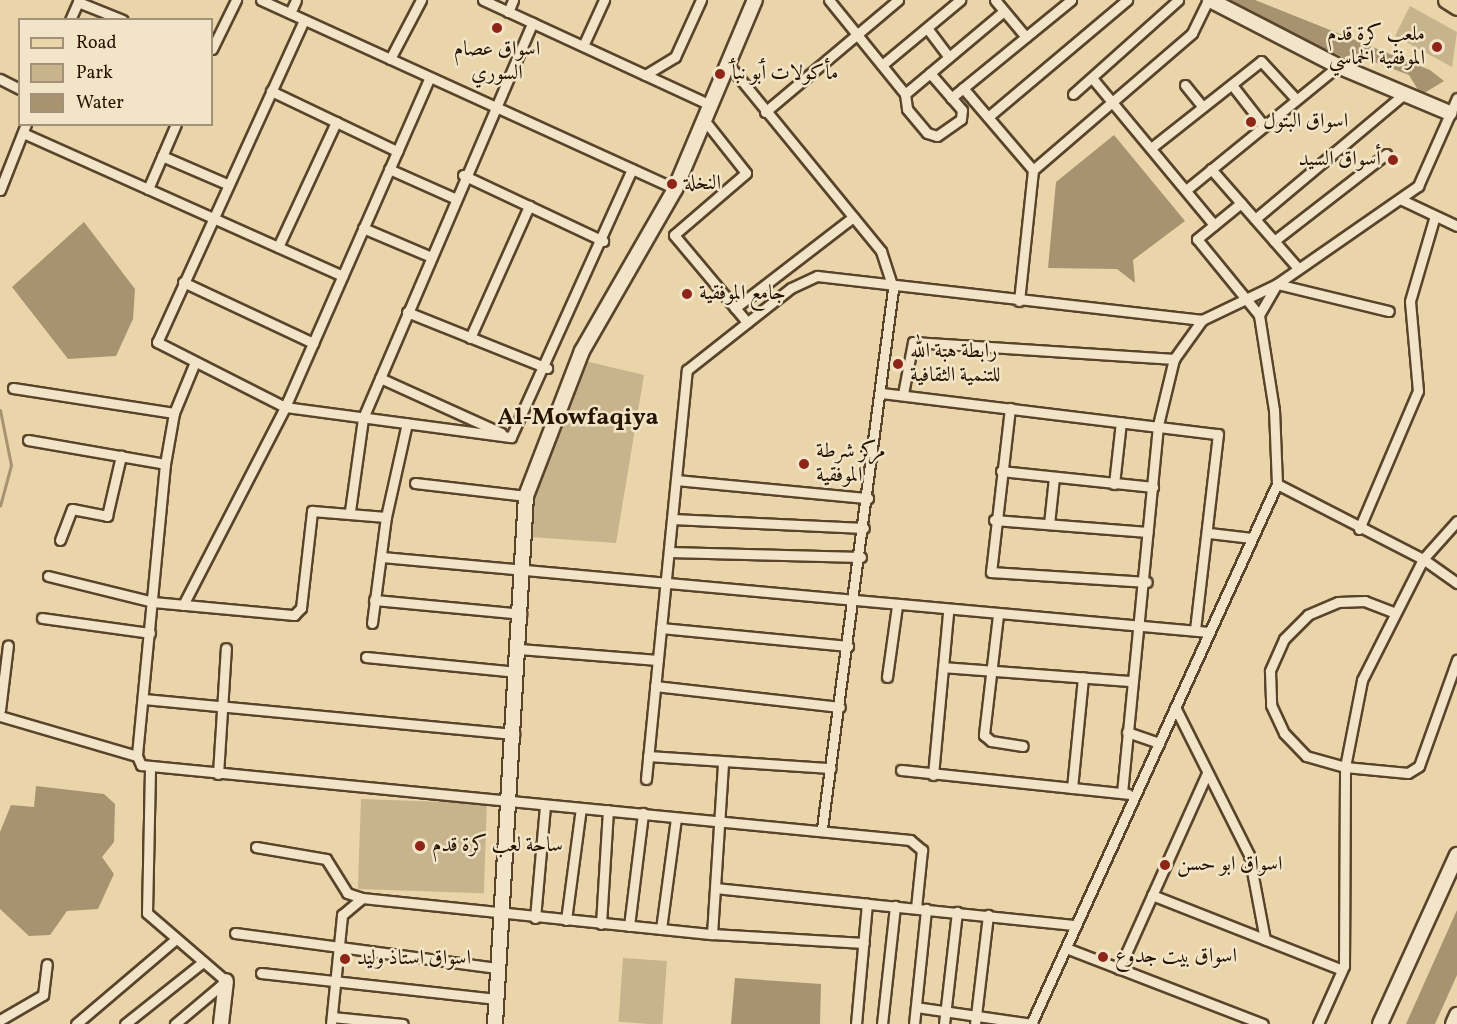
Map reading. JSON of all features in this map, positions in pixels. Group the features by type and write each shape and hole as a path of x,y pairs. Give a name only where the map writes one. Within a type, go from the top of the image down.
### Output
{"main road":[{"path":"1446,0 1457,7"}],"street":[{"path":"213,47 236,0"},
{"path":"261,0 675,189"},
{"path":"290,13 296,0"},
{"path":"390,59 421,0"},
{"path":"483,0 712,106"},
{"path":"508,12 513,0"},
{"path":"583,46 604,0"},
{"path":"645,75 675,57 701,0"},
{"path":"495,1024 519,649 526,496 582,351 675,189 755,0"},
{"path":"829,0 905,94 907,109 937,136 961,119 962,110 930,73"},
{"path":"765,112 898,0"},
{"path":"882,66 960,0"},
{"path":"995,0 1026,37"},
{"path":"951,98 1071,0"},
{"path":"988,117 1127,0"},
{"path":"1073,94 1178,0"},
{"path":"1019,301 1034,170 1192,33 1209,0 1338,66 1403,95 1450,112"},
{"path":"71,18 78,1 118,18"},
{"path":"905,94 1004,11"},
{"path":"304,20 227,184 157,342 285,407 511,437"},
{"path":"350,511 363,418 463,175 532,23"},
{"path":"927,28 949,57"},
{"path":"1151,148 1262,61 1296,99"},
{"path":"728,64 881,251 893,289 861,557 822,828"},
{"path":"1186,190 1338,66"},
{"path":"183,605 285,407 430,77"},
{"path":"1092,78 1215,225"},
{"path":"0,79 18,89"},
{"path":"1232,84 1264,126"},
{"path":"1185,85 1203,107"},
{"path":"963,88 1034,170"},
{"path":"272,91 397,151"},
{"path":"1255,219 1403,95"},
{"path":"1122,794 1131,681 1147,582 1148,531 1158,425 1174,358 1202,320 1277,284 1418,186 1457,98"},
{"path":"705,121 746,173 674,235 747,322"},
{"path":"278,247 336,122"},
{"path":"148,189 175,126"},
{"path":"0,190 25,129 148,189 343,276"},
{"path":"1274,241 1386,154"},
{"path":"162,156 227,184"},
{"path":"389,169 454,198"},
{"path":"1211,169 1298,268"},
{"path":"511,437 547,368 632,170"},
{"path":"463,175 603,241"},
{"path":"1400,199 1434,219 1457,226"},
{"path":"916,1007 977,1012 1032,1024 1277,484 1274,410 1259,315 1244,300 1197,239 1241,203"},
{"path":"470,338 529,206"},
{"path":"735,308 853,217"},
{"path":"1359,529 1418,391 1410,301 1434,219"},
{"path":"363,228 429,256"},
{"path":"646,779 687,370 791,288 817,276 893,289 1202,320"},
{"path":"183,282 313,343"},
{"path":"1277,284 1389,311"},
{"path":"1259,315 1277,284"},
{"path":"407,312 547,368"},
{"path":"903,394 913,342 1174,358"},
{"path":"137,756 165,464 174,413 195,362"},
{"path":"380,378 511,437"},
{"path":"13,388 174,413"},
{"path":"882,393 1218,434 1209,533 1195,630"},
{"path":"1010,408 994,520 991,572 1147,582"},
{"path":"1114,484 1121,422"},
{"path":"372,623 386,517 406,423"},
{"path":"28,440 165,464"},
{"path":"60,540 72,509 107,516 121,456"},
{"path":"1001,471 1153,487"},
{"path":"1049,524 1054,477"},
{"path":"676,480 868,498"},
{"path":"415,483 526,496"},
{"path":"1277,484 1359,529 1424,559 1457,583"},
{"path":"48,576 153,602 294,615 302,608 312,511 350,511 386,517"},
{"path":"672,519 864,528"},
{"path":"994,520 1148,531"},
{"path":"1318,1024 1342,970 1345,767 1362,680 1393,612 1424,559 1457,521"},
{"path":"1209,533 1252,538"},
{"path":"669,552 861,557"},
{"path":"382,557 523,568 666,583 855,597 897,606 948,612 1209,632"},
{"path":"374,600 521,614"},
{"path":"1393,612 1351,601 1317,610 1284,639 1270,671 1271,705 1290,742 1306,756 1345,767 1408,773 1419,766 1457,660"},
{"path":"887,677 897,606"},
{"path":"933,775 948,612"},
{"path":"998,615 984,735 991,741 1023,746"},
{"path":"42,618 150,633"},
{"path":"661,628 848,646"},
{"path":"0,710 8,645"},
{"path":"218,774 226,648"},
{"path":"519,649 658,660"},
{"path":"366,657 517,672"},
{"path":"943,667 1131,681"},
{"path":"1072,788 1083,678"},
{"path":"655,686 840,707"},
{"path":"143,699 514,734"},
{"path":"1176,707 1206,774 1249,855 1265,940"},
{"path":"0,716 137,756 150,770 218,774 642,813 720,824 822,828 918,843 922,850 921,908 914,1024"},
{"path":"1127,732 1159,743"},
{"path":"648,756 723,763 831,768"},
{"path":"712,934 723,763"},
{"path":"150,770 143,899 147,913 226,981"},
{"path":"900,770 1135,795"},
{"path":"1119,969 1206,774"},
{"path":"535,918 545,805"},
{"path":"566,921 581,808"},
{"path":"601,924 608,810"},
{"path":"629,926 642,813"},
{"path":"661,929 676,818"},
{"path":"256,847 326,859 347,893 362,898 566,921 712,934 864,943"},
{"path":"1380,1024 1457,855"},
{"path":"715,888 1076,925"},
{"path":"1152,895 1342,970"},
{"path":"362,898 342,915 339,982 332,1021 403,1024"},
{"path":"856,1024 867,903"},
{"path":"882,1024 895,906"},
{"path":"944,1024 957,912"},
{"path":"975,1024 988,915"},
{"path":"235,933 499,968"},
{"path":"76,1024 176,939"},
{"path":"1066,948 1263,1024"},
{"path":"125,1024 203,962"},
{"path":"0,1020 44,994 47,964"},
{"path":"261,973 497,999"},
{"path":"176,1024 226,981"},
{"path":"221,1024 226,981"},
{"path":"1453,1024 1457,1015"}],"green space":[{"name":"ملعب كرة قدم الموفقية الخماسي","path":"1410,6 1457,32 1452,67 1395,36"},
{"path":"585,361 644,375 616,543 530,537 534,501"},
{"name":"ساحة لعب كرة قدم","path":"361,799 487,803 484,893 358,889"},
{"path":"623,958 667,961 662,1024 619,1022"}],"water":[{"path":"1220,0 1255,0 1430,70 1444,81 1421,95 1409,75 1364,58 1360,65"},
{"path":"1114,135 1185,221 1133,260 1135,283 1117,269 1048,268 1056,182"},
{"path":"84,222 135,289 133,319 116,356 68,359 12,287"},
{"path":"36,786 104,794 115,804 114,842 102,857 114,874 98,909 67,911 50,935 29,936 0,909 0,832 11,805 34,807"},
{"path":"1457,910 1457,975 1435,1024 1406,1024"},
{"path":"735,978 821,984 820,1024 731,1024"}],"waterway":[{"path":"0,410 11,465 0,506"}],"place":[{"name":"اسواق عصام السوري","path":"497,28"},
{"name":"ملعب كرة قدم الموفقية الخماسي","path":"1437,47"},
{"name":"مأكولات ٲبو نبٲ","path":"720,74"},
{"name":"اسواق البتول","path":"1251,122"},
{"name":"أسواق السيد","path":"1393,160"},
{"name":"النخلة","path":"672,184"},
{"name":"جامع الموفقية","path":"687,294"},
{"name":"رابطة هبة الله للتنمية الثقافية","path":"898,364"},
{"name":"مركز شرطة الموفقية","path":"804,464"},
{"name":"ساحة لعب كرة قدم","path":"420,846"},
{"name":"اسواق ابو حسن","path":"1165,865"},
{"name":"اسواق بيت جدوع","path":"1103,957"},
{"name":"اسواق استاذ وليد","path":"345,959"}],"district":[{"name":"Al-Mowfaqiya","path":"578,419"}]}
